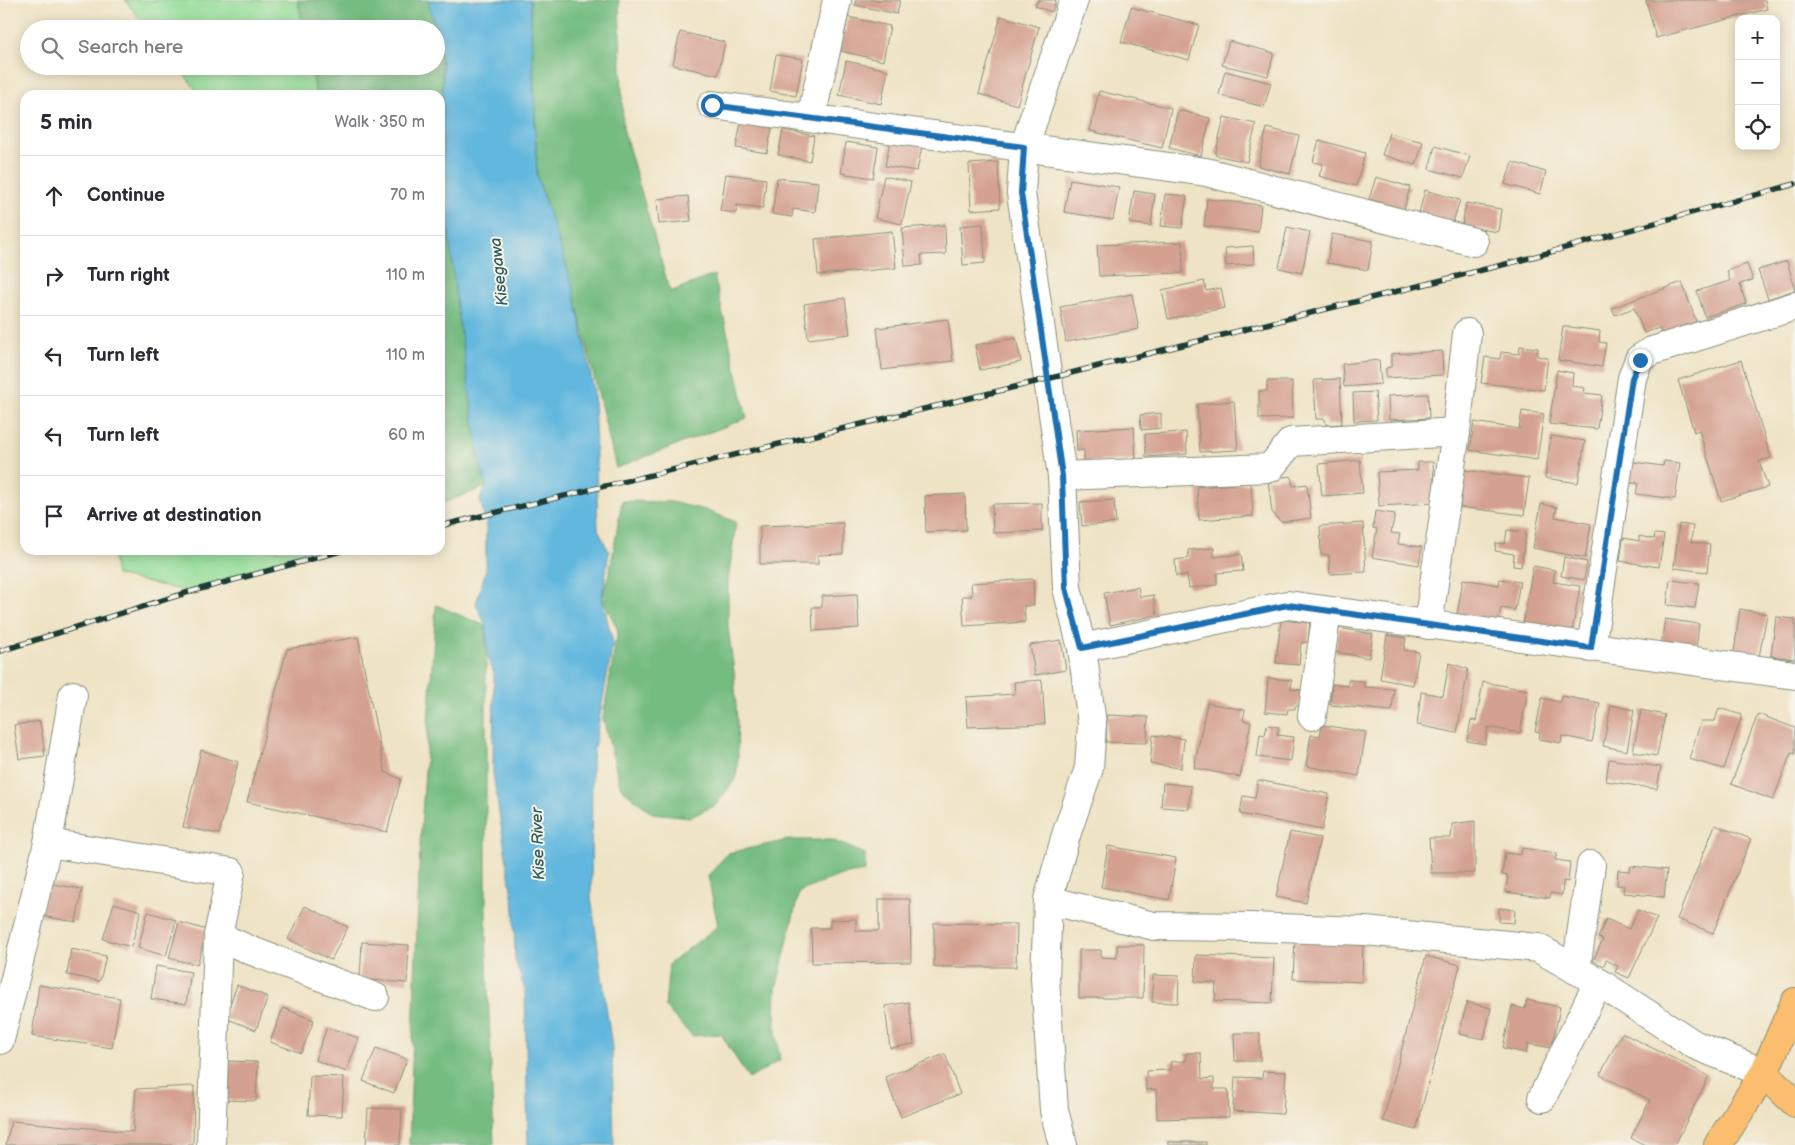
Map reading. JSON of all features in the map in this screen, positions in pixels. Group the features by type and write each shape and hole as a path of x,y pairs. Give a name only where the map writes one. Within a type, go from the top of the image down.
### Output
{"main road":[{"path":"1718,1145 1764,1073 1795,1002"},
{"path":"1764,1073 1795,1103"}],"street":[{"path":"811,118 837,0"},
{"path":"1063,1145 1054,1110 1046,997 1048,900 1066,835 1088,768 1092,724 1082,648 1066,588 1062,476 1021,193 1024,147 1074,0"},
{"path":"712,105 1206,172 1474,242"},
{"path":"1591,648 1632,378 1640,360 1652,351 1795,306"},
{"path":"1428,625 1456,432 1467,333"},
{"path":"1062,476 1270,468 1291,442 1456,432"},
{"path":"1082,648 1288,605 1795,675"},
{"path":"1312,716 1327,611"},
{"path":"0,1040 48,842 73,695"},
{"path":"48,842 232,872 218,936 211,1145"},
{"path":"1542,1098 1587,976 1591,865"},
{"path":"1048,900 1154,926 1365,931 1538,948 1587,976 1695,1045 1764,1073"},
{"path":"218,936 252,951 375,997"}],"green space":[{"path":"125,0 298,0 301,20 141,20"},
{"path":"298,0 434,0 436,20 301,20"},
{"path":"530,0 619,0 623,128 670,292 714,275 747,418 616,468 575,297 537,176"},
{"path":"185,75 313,75 315,90 196,90"},
{"path":"313,75 442,75 444,90 315,90"},
{"path":"445,103 486,487 445,502"},
{"path":"622,501 671,502 705,510 736,522 728,581 728,627 734,672 737,722 738,756 736,778 717,804 691,817 652,813 621,788 603,718 618,630 602,598 610,570"},
{"path":"113,555 296,555 189,592 116,575"},
{"path":"436,605 486,626 486,935 494,1145 409,1145 420,845"},
{"path":"788,840 832,840 865,854 865,871 841,875 799,892 776,989 775,1024 780,1060 749,1079 721,1034 692,1036 665,1007 669,964 718,926 708,876 728,853"}],"water":[{"path":"428,0 530,0 537,176 573,287 594,390 598,529 609,552 602,598 613,643 592,759 591,897 612,1049 614,1145 528,1145 525,990 515,960 514,908 493,773 494,673 488,659 486,626 476,604 486,570 486,525 480,499 486,487 479,457 457,307 445,198 445,90 443,90 443,75 445,75 445,20 434,20"}],"building":[{"path":"856,0 900,0 897,14 855,5"},
{"path":"1038,0 1056,0 1052,12 1035,6"},
{"path":"1646,0 1765,0 1767,9 1744,15 1735,15 1735,17 1656,38"},
{"path":"1131,7 1199,25 1189,60 1121,42"},
{"path":"1001,16 1039,27 1017,105 979,94"},
{"path":"848,17 890,26 883,61 841,51"},
{"path":"680,32 725,42 718,75 673,65"},
{"path":"1229,41 1274,53 1268,76 1222,65"},
{"path":"776,55 803,59 796,96 770,91"},
{"path":"846,61 888,70 881,104 839,95"},
{"path":"1225,71 1271,83 1264,107 1219,95"},
{"path":"1099,91 1171,108 1162,148 1090,131"},
{"path":"1178,110 1210,118 1201,156 1169,148"},
{"path":"1224,117 1256,124 1247,162 1215,155"},
{"path":"741,122 772,128 767,153 736,148"},
{"path":"1267,128 1299,136 1290,174 1258,166"},
{"path":"783,130 814,136 810,161 778,155"},
{"path":"1389,133 1423,142 1416,165 1382,155"},
{"path":"1319,140 1365,153 1356,186 1319,176 1323,164 1313,162"},
{"path":"890,141 922,146 917,171 885,166"},
{"path":"846,142 878,147 873,178 841,173"},
{"path":"1435,146 1470,156 1463,178 1429,169"},
{"path":"998,162 1000,208 971,210 969,164"},
{"path":"1512,162 1546,172 1540,194 1505,184"},
{"path":"726,174 766,179 763,208 737,205 736,213 720,211"},
{"path":"884,176 911,182 902,224 875,218"},
{"path":"1376,177 1410,187 1404,209 1369,199"},
{"path":"777,178 818,182 815,212 793,209 792,217 772,214"},
{"path":"1070,179 1119,187 1113,220 1064,212"},
{"path":"1425,190 1460,200 1453,222 1419,213"},
{"path":"1134,191 1155,194 1151,226 1129,223"},
{"path":"1165,194 1187,196 1182,228 1161,226"},
{"path":"688,196 691,221 659,224 657,199"},
{"path":"1207,199 1261,205 1258,232 1204,226"},
{"path":"1466,203 1501,209 1498,232 1462,226"},
{"path":"983,224 985,263 963,265 960,226"},
{"path":"945,225 946,254 921,255 922,265 905,266 902,228"},
{"path":"1287,227 1310,232 1302,273 1279,268"},
{"path":"892,231 896,268 818,275 815,239"},
{"path":"1332,234 1373,241 1368,270 1327,263"},
{"path":"1182,242 1183,273 1099,276 1097,245"},
{"path":"1253,246 1254,264 1226,266 1225,248"},
{"path":"1787,261 1795,290 1768,299 1758,270"},
{"path":"1747,264 1753,280 1740,284 1746,304 1705,317 1697,291 1730,281 1727,271"},
{"path":"1204,281 1206,291 1221,288 1225,308 1168,319 1162,290"},
{"path":"1682,282 1697,324 1663,336 1659,328 1644,333 1634,308 1615,315 1612,308"},
{"path":"1132,294 1139,329 1066,342 1060,307"},
{"path":"845,298 850,334 808,339 804,304"},
{"path":"948,319 953,361 882,370 877,328"},
{"path":"1563,326 1600,331 1599,342 1606,343 1602,367 1558,360"},
{"path":"1016,338 1021,362 980,370 975,345"},
{"path":"1520,346 1538,348 1537,356 1548,358 1544,390 1481,383 1485,357 1500,359 1501,352 1519,354"},
{"path":"1442,351 1443,375 1386,378 1386,368 1391,367 1391,354"},
{"path":"1379,360 1381,384 1344,387 1342,364"},
{"path":"1741,360 1771,458 1759,461 1768,487 1721,501 1699,430 1694,432 1678,380"},
{"path":"1557,370 1573,373 1572,386 1585,388 1584,393 1602,395 1597,429 1549,424"},
{"path":"1340,379 1342,424 1326,425 1325,419 1316,419 1314,380"},
{"path":"1267,381 1292,381 1293,418 1259,419 1259,391 1267,391"},
{"path":"1375,392 1377,420 1354,421 1353,393"},
{"path":"1428,394 1429,418 1389,420 1388,396"},
{"path":"1234,401 1238,450 1200,452 1197,404"},
{"path":"1522,411 1544,414 1537,460 1470,450 1474,422 1519,429"},
{"path":"1161,413 1161,428 1141,430 1140,415"},
{"path":"1134,427 1136,460 1084,462 1084,450 1077,451 1076,430"},
{"path":"1186,432 1187,454 1146,457 1145,434"},
{"path":"1551,436 1585,441 1578,483 1545,478"},
{"path":"1360,460 1363,493 1322,496 1319,464"},
{"path":"1664,461 1680,463 1675,499 1636,494 1638,483 1630,483 1633,462 1663,466"},
{"path":"1418,462 1433,462 1435,503 1379,506 1377,472 1418,470"},
{"path":"1464,470 1529,478 1524,515 1460,507"},
{"path":"1291,476 1293,486 1307,484 1311,518 1281,522 1272,512 1268,479"},
{"path":"1251,483 1253,516 1199,520 1197,487"},
{"path":"965,494 966,530 926,532 925,496"},
{"path":"1114,500 1116,523 1082,526 1080,502"},
{"path":"1042,503 1042,531 993,533 992,504"},
{"path":"1541,504 1557,507 1555,517 1591,524 1585,558 1533,548"},
{"path":"1375,511 1395,514 1391,533 1400,534 1398,544 1422,547 1419,565 1372,557 1377,529 1373,528"},
{"path":"843,523 843,554 818,555 818,564 760,564 760,526"},
{"path":"1363,523 1366,572 1330,574 1329,555 1321,555 1320,526"},
{"path":"1679,524 1693,526 1691,542 1710,545 1707,572 1674,568"},
{"path":"1507,530 1526,532 1521,567 1513,566 1514,554 1495,551 1496,543 1505,544"},
{"path":"1655,534 1664,535 1659,567 1620,561 1623,538 1639,541 1639,536 1654,539"},
{"path":"1214,548 1214,557 1241,554 1243,571 1217,573 1217,585 1189,588 1187,575 1176,576 1175,560 1189,558 1188,550"},
{"path":"1564,557 1587,562 1584,580 1561,576"},
{"path":"1533,566 1555,570 1553,582 1580,586 1572,632 1523,623"},
{"path":"1033,579 1034,605 1024,606 1025,622 964,626 962,596 972,596 971,583"},
{"path":"1463,579 1499,585 1500,579 1520,582 1515,610 1501,608 1498,623 1457,616"},
{"path":"1670,580 1699,583 1695,608 1667,605"},
{"path":"1138,587 1140,597 1153,595 1157,615 1110,625 1104,593"},
{"path":"857,594 859,628 813,631 812,607 822,607 822,596"},
{"path":"1740,609 1767,614 1759,657 1734,652"},
{"path":"1776,617 1795,619 1795,659 1771,656"},
{"path":"1665,619 1699,624 1696,649 1661,645"},
{"path":"1281,620 1310,623 1308,642 1301,643 1299,665 1276,663"},
{"path":"1339,628 1373,634 1369,658 1335,652"},
{"path":"1387,635 1406,638 1404,650 1419,652 1413,685 1380,679"},
{"path":"358,637 385,772 401,779 387,832 247,802 287,649"},
{"path":"1061,640 1066,670 1035,675 1030,645"},
{"path":"1449,663 1468,669 1457,733 1417,725 1421,692 1443,696"},
{"path":"1268,678 1292,680 1291,689 1301,690 1299,706 1295,706 1295,709 1288,709 1287,714 1265,712"},
{"path":"1042,680 1045,724 968,727 966,697 1015,694 1014,682"},
{"path":"1348,680 1364,681 1364,687 1394,689 1392,711 1330,705 1332,684 1348,686"},
{"path":"1483,682 1528,690 1520,733 1488,727 1485,744 1467,741 1471,720 1476,721"},
{"path":"1562,696 1600,703 1592,742 1562,736 1561,743 1539,739 1540,733 1535,732 1542,698 1560,702"},
{"path":"1207,703 1245,710 1243,720 1251,722 1240,777 1194,768"},
{"path":"1611,705 1634,710 1627,751 1603,746"},
{"path":"1719,708 1742,715 1724,769 1689,759 1701,721 1715,721"},
{"path":"1641,710 1665,715 1657,756 1633,752"},
{"path":"1758,714 1795,728 1795,754 1791,753 1773,800 1731,784"},
{"path":"1107,715 1148,717 1147,743 1106,742"},
{"path":"40,721 45,756 19,759 14,725"},
{"path":"1267,725 1279,727 1277,735 1294,737 1291,761 1257,757 1260,734 1265,735"},
{"path":"1322,725 1366,732 1359,776 1306,766 1311,735 1320,736"},
{"path":"1153,735 1184,739 1181,768 1150,764"},
{"path":"201,750 238,762 219,834 183,827"},
{"path":"1609,759 1661,767 1657,789 1606,781"},
{"path":"1258,780 1329,794 1322,830 1240,814 1243,796 1255,798"},
{"path":"1163,783 1191,786 1189,809 1161,807"},
{"path":"1475,821 1475,873 1431,873 1429,838 1451,838 1452,824"},
{"path":"1715,825 1751,839 1713,933 1677,919"},
{"path":"1290,832 1320,838 1306,903 1276,897"},
{"path":"1108,846 1176,858 1169,900 1101,887"},
{"path":"1522,848 1557,853 1555,860 1570,862 1568,882 1563,881 1562,895 1551,893 1550,898 1506,892 1508,876 1502,875 1505,853 1521,855"},
{"path":"1631,866 1667,870 1664,897 1623,893 1624,886 1617,885 1618,870 1630,871"},
{"path":"46,883 82,889 76,922 41,916"},
{"path":"879,899 910,899 911,962 812,963 811,928 830,928 830,920 856,919 856,931 879,931"},
{"path":"114,903 141,911 131,947 103,939"},
{"path":"305,906 348,927 331,960 288,939"},
{"path":"1499,908 1515,910 1514,923 1499,922"},
{"path":"1638,910 1657,918 1629,978 1615,972 1618,966 1606,960 1604,966 1593,961 1603,939 1598,938 1606,919 1629,929"},
{"path":"148,912 176,920 166,956 138,948"},
{"path":"179,922 207,930 197,965 169,958"},
{"path":"934,923 1017,924 1016,967 934,967"},
{"path":"1295,940 1363,942 1362,982 1293,979"},
{"path":"362,942 409,945 407,983 360,979"},
{"path":"1117,945 1144,945 1143,998 1079,998 1079,950 1101,950 1101,957 1117,958"},
{"path":"71,949 106,956 100,981 67,975"},
{"path":"1196,955 1274,958 1272,1003 1215,1001 1216,983 1195,982"},
{"path":"1426,956 1460,965 1416,1130 1383,1121"},
{"path":"156,966 191,972 186,1004 151,999"},
{"path":"1153,975 1179,976 1178,1003 1152,1002"},
{"path":"39,985 120,998 112,1048 32,1036"},
{"path":"237,985 268,997 256,1030 225,1018"},
{"path":"1527,1000 1560,1007 1552,1048 1528,1044 1526,1053 1503,1048 1512,1006 1525,1009"},
{"path":"909,1002 914,1044 890,1048 885,1006"},
{"path":"1467,1002 1491,1008 1484,1039 1459,1034"},
{"path":"283,1008 314,1020 301,1053 270,1042"},
{"path":"327,1027 359,1038 346,1072 315,1060"},
{"path":"1234,1033 1260,1033 1260,1061 1235,1061"},
{"path":"1622,1033 1709,1076 1675,1145 1645,1145 1631,1138 1650,1100 1600,1075"},
{"path":"376,1048 407,1059 394,1093 363,1081"},
{"path":"1186,1053 1201,1053 1202,1079 1214,1078 1214,1089 1228,1089 1229,1117 1157,1119 1156,1089 1146,1090 1146,1071 1171,1070 1170,1062 1186,1061"},
{"path":"945,1054 960,1094 901,1117 885,1077"},
{"path":"224,1061 258,1062 256,1101 222,1100"},
{"path":"1263,1071 1286,1072 1283,1114 1233,1111 1235,1077 1262,1078"},
{"path":"310,1076 344,1077 342,1116 308,1115"},
{"path":"194,1086 193,1145 6,1145 11,1121 133,1132 136,1089"},
{"path":"368,1108 402,1109 400,1145 366,1145"},
{"path":"1168,1142 1206,1142 1206,1145 1168,1145"}],"railway":[{"path":"445,525 1015,387 1518,261 1795,184"},
{"path":"0,651 189,592 326,555"}],"route":[{"path":"712,105 1024,147 1021,193 1062,476 1066,588 1082,648 1288,605 1591,648 1632,378 1640,360"}],"water label":[{"name":"Kisegawa","path":"498,272"},
{"name":"Kise River","path":"537,844"}]}
